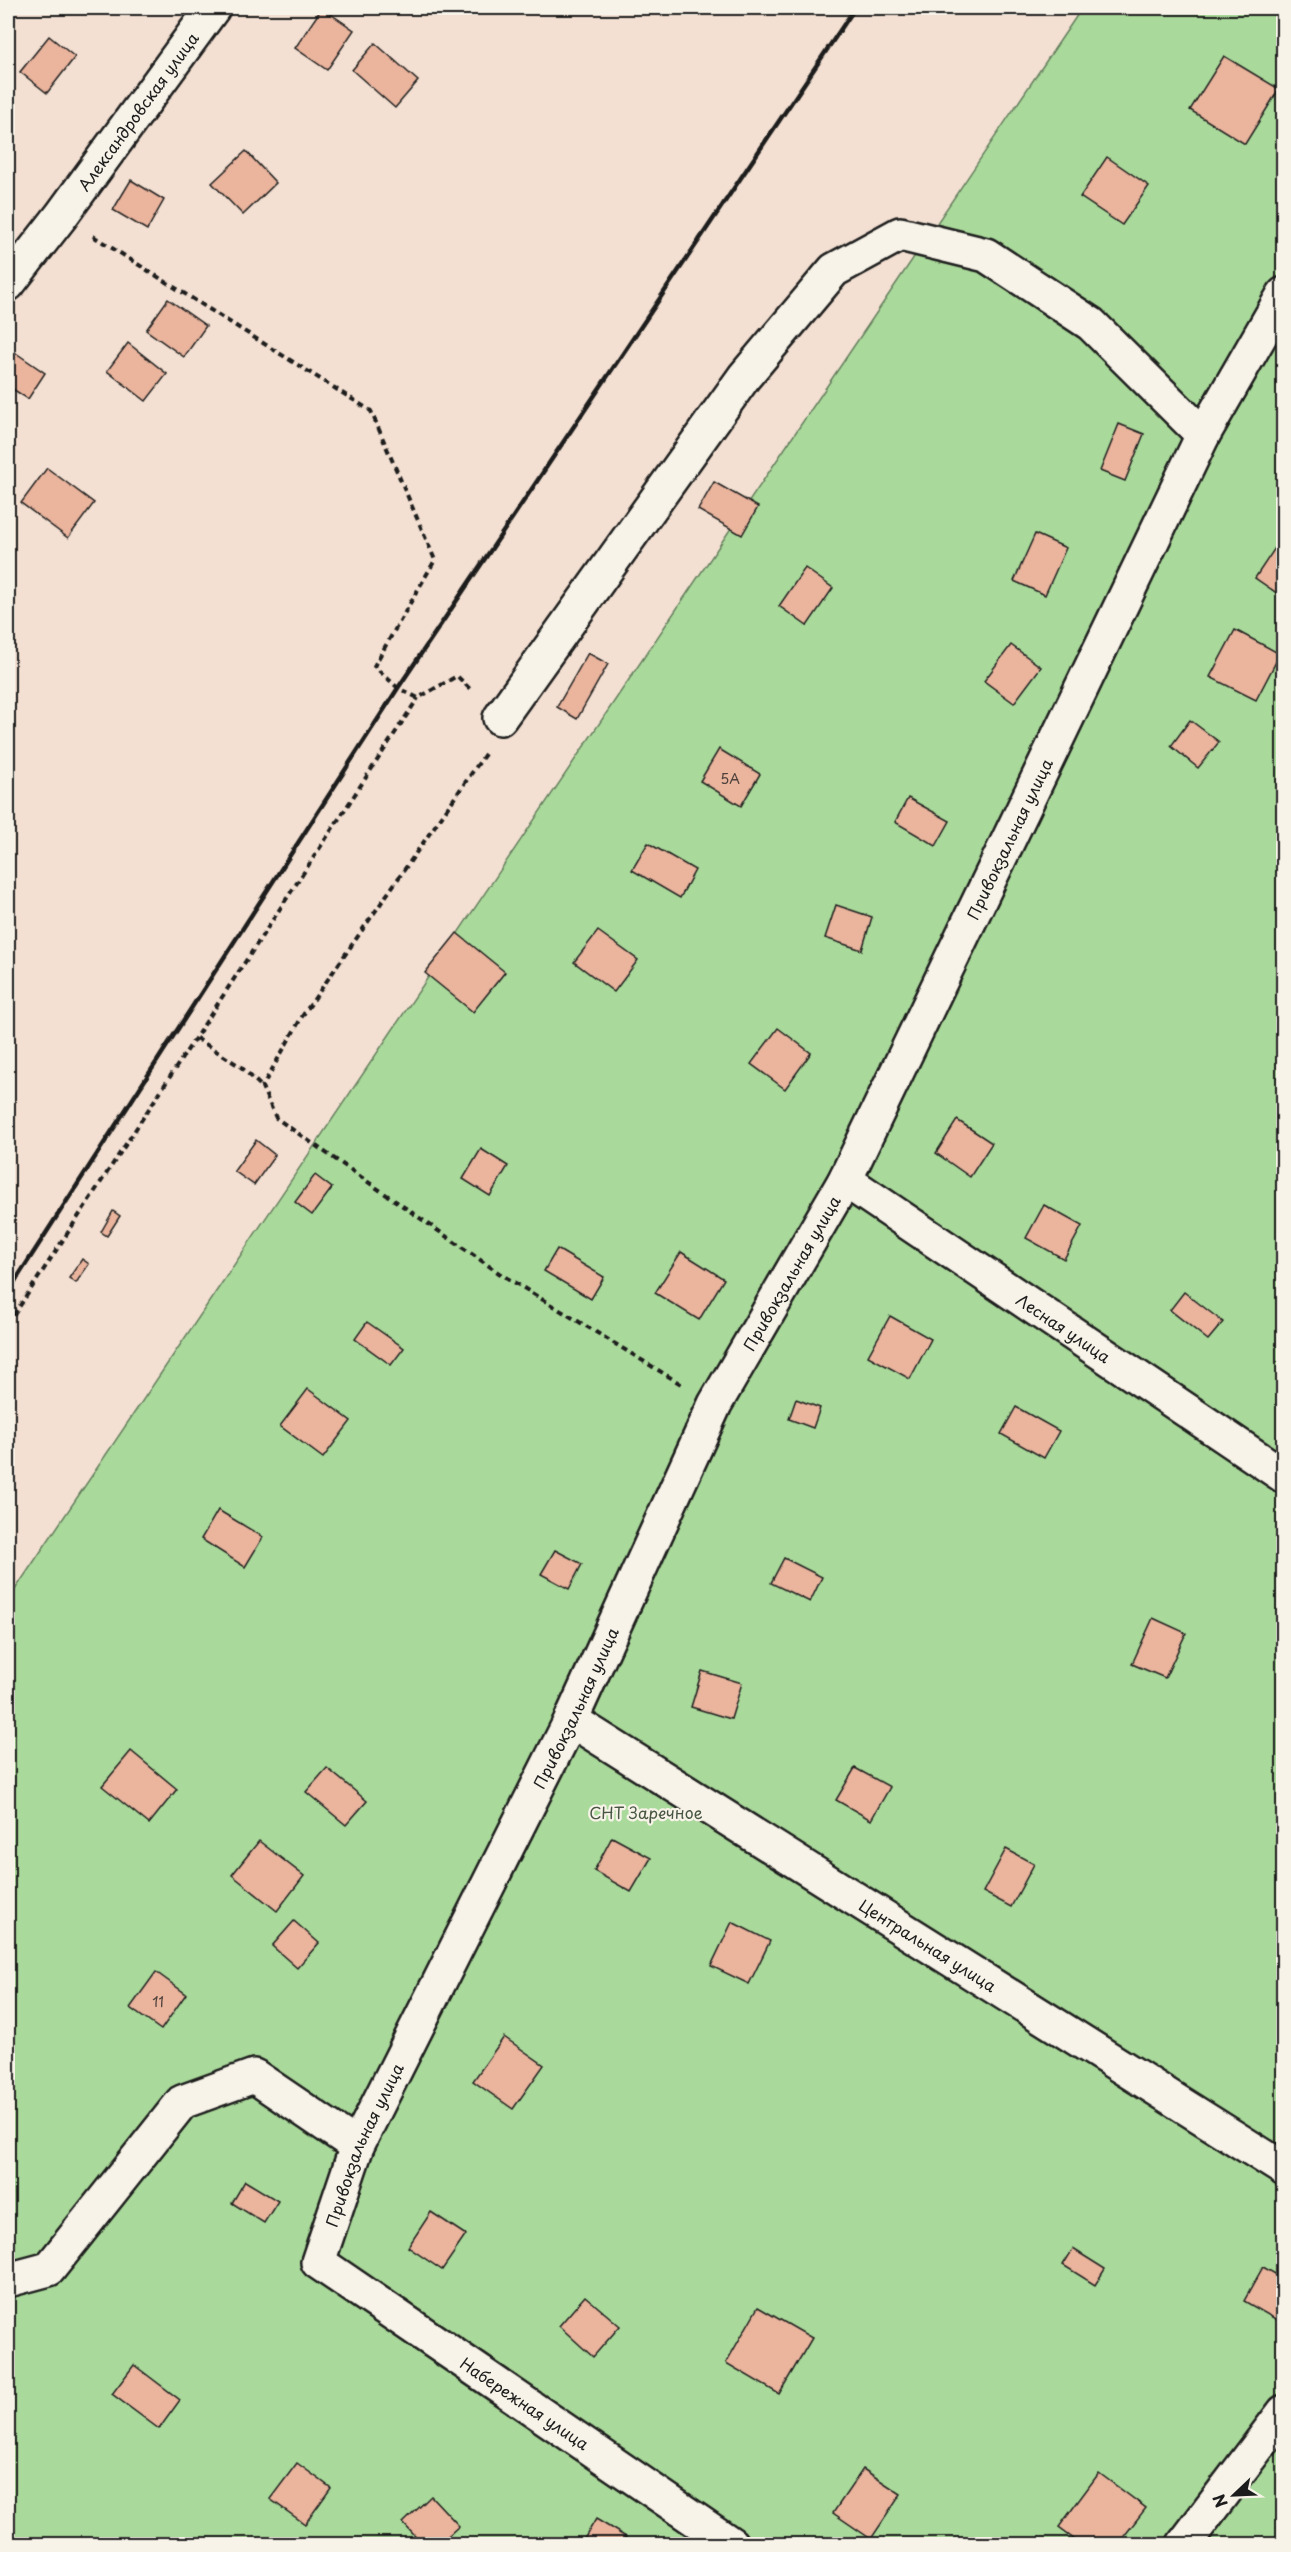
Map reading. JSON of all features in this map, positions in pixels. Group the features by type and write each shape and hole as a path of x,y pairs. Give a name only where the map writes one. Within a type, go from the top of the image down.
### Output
{"street":[{"name":"Александровская улица","path":"62,216 213,8"},
{"path":"8,284 62,216"},
{"path":"500,718 744,377 834,270 900,234 986,255 1091,324 1203,435"},
{"name":"Привокзальная улица","path":"318,2262 357,2145 571,1720 715,1404 845,1180 1203,435 1284,294"},
{"name":"Лесная улица","path":"845,1180 1284,1476"},
{"name":"Центральная улица","path":"571,1720 1284,2169"},
{"path":"8,2280 49,2269 182,2102 254,2076 357,2145"},
{"name":"Набережная улица","path":"318,2262 731,2544"},
{"path":"1184,2544 1284,2412"}],"path":[{"path":"62,216 371,411 435,560 374,666 398,688 418,698"},
{"path":"8,1324 418,698 457,676 500,718 484,756 303,1015 262,1087"},
{"path":"196,1038 241,1067 262,1087 276,1118 500,1273 715,1404"}],"green space":[{"name":"СНТ Заречное","path":"1082,8 1283,8 1283,2544 8,2544 8,1600"}],"building":[{"path":"322,8 354,30 327,70 295,48"},
{"path":"1261,8 1284,8 1284,15"},
{"path":"49,36 75,57 47,93 20,72"},
{"path":"375,43 418,81 395,108 352,70"},
{"path":"1224,56 1279,89 1245,144 1190,110"},
{"path":"246,151 276,183 243,215 212,183"},
{"path":"1107,157 1149,186 1122,225 1080,197"},
{"path":"131,180 164,200 147,230 113,210"},
{"path":"168,299 206,326 184,357 146,330"},
{"path":"128,343 167,374 146,401 107,371"},
{"path":"13,351 45,373 28,399 8,386 8,359"},
{"path":"1119,424 1144,434 1125,481 1100,471"},
{"path":"47,468 94,503 68,538 21,503"},
{"path":"714,482 758,507 742,535 698,510"},
{"path":"1035,534 1066,548 1045,595 1014,581"},
{"path":"1279,542 1284,545 1284,598 1255,578"},
{"path":"805,568 833,588 807,626 779,606"},
{"path":"1235,630 1280,654 1256,700 1210,677"},
{"path":"1011,645 1041,667 1014,703 984,681"},
{"path":"588,653 608,664 577,719 557,707"},
{"path":"1190,720 1219,742 1198,768 1171,746"},
{"path":"719,749 760,774 741,806 700,781"},
{"path":"908,798 950,821 936,846 895,822"},
{"path":"648,843 695,870 680,898 632,870"},
{"path":"836,905 872,917 862,950 825,938"},
{"path":"598,931 638,960 614,992 574,962"},
{"path":"457,933 505,972 473,1012 425,973"},
{"path":"778,1028 811,1053 785,1089 751,1064"},
{"path":"957,1120 992,1143 970,1177 936,1153"},
{"path":"256,1140 275,1155 254,1185 234,1171"},
{"path":"481,1149 508,1166 490,1196 463,1179"},
{"path":"315,1175 332,1188 312,1215 295,1202"},
{"path":"1044,1205 1082,1226 1064,1259 1026,1238"},
{"path":"113,1211 120,1216 107,1236 101,1232"},
{"path":"557,1249 604,1277 591,1299 544,1271"},
{"path":"681,1252 724,1279 699,1320 655,1293"},
{"path":"82,1259 89,1264 76,1283 69,1278"},
{"path":"1184,1292 1223,1322 1208,1340 1170,1310"},
{"path":"890,1316 931,1339 910,1379 868,1356"},
{"path":"367,1322 404,1348 391,1365 355,1339"},
{"path":"308,1389 351,1421 323,1458 280,1426"},
{"path":"796,1399 820,1408 813,1428 789,1419"},
{"path":"1016,1407 1059,1431 1044,1458 1001,1434"},
{"path":"218,1510 263,1537 245,1567 201,1539"},
{"path":"555,1550 582,1564 569,1589 541,1574"},
{"path":"784,1558 822,1577 810,1602 771,1583"},
{"path":"1153,1618 1186,1633 1165,1678 1132,1664"},
{"path":"702,1671 742,1683 731,1719 691,1707"},
{"path":"131,1751 177,1789 149,1824 102,1786"},
{"path":"327,1768 367,1801 346,1825 306,1792"},
{"path":"855,1768 890,1787 871,1820 836,1800"},
{"path":"612,1837 651,1858 631,1892 594,1871"},
{"path":"259,1841 304,1876 277,1911 232,1875"},
{"path":"1006,1849 1034,1864 1011,1907 983,1892"},
{"path":"294,1921 319,1943 297,1968 272,1946"},
{"path":"732,1922 770,1941 749,1984 711,1966"},
{"path":"156,1972 186,1994 161,2030 130,2008"},
{"path":"504,2037 544,2065 513,2109 473,2081"},
{"path":"8,2052 15,2058 8,2068"},
{"path":"245,2181 278,2201 264,2223 232,2203"},
{"path":"431,2212 466,2235 442,2270 408,2247"},
{"path":"1073,2249 1105,2269 1095,2285 1063,2265"},
{"path":"1263,2267 1284,2279 1284,2324 1244,2301"},
{"path":"585,2296 620,2326 593,2357 559,2326"},
{"path":"758,2307 812,2338 779,2394 726,2363"},
{"path":"134,2365 180,2400 159,2429 112,2394"},
{"path":"297,2463 331,2488 305,2524 270,2499"},
{"path":"863,2469 901,2494 871,2539 833,2513"},
{"path":"1099,2473 1146,2508 1118,2544 1082,2544 1059,2527"},
{"path":"431,2496 459,2526 439,2544 422,2544 403,2523"},
{"path":"596,2519 626,2537 621,2544 581,2544"}],"railway":[{"path":"8,1292 398,688 855,8"}]}
